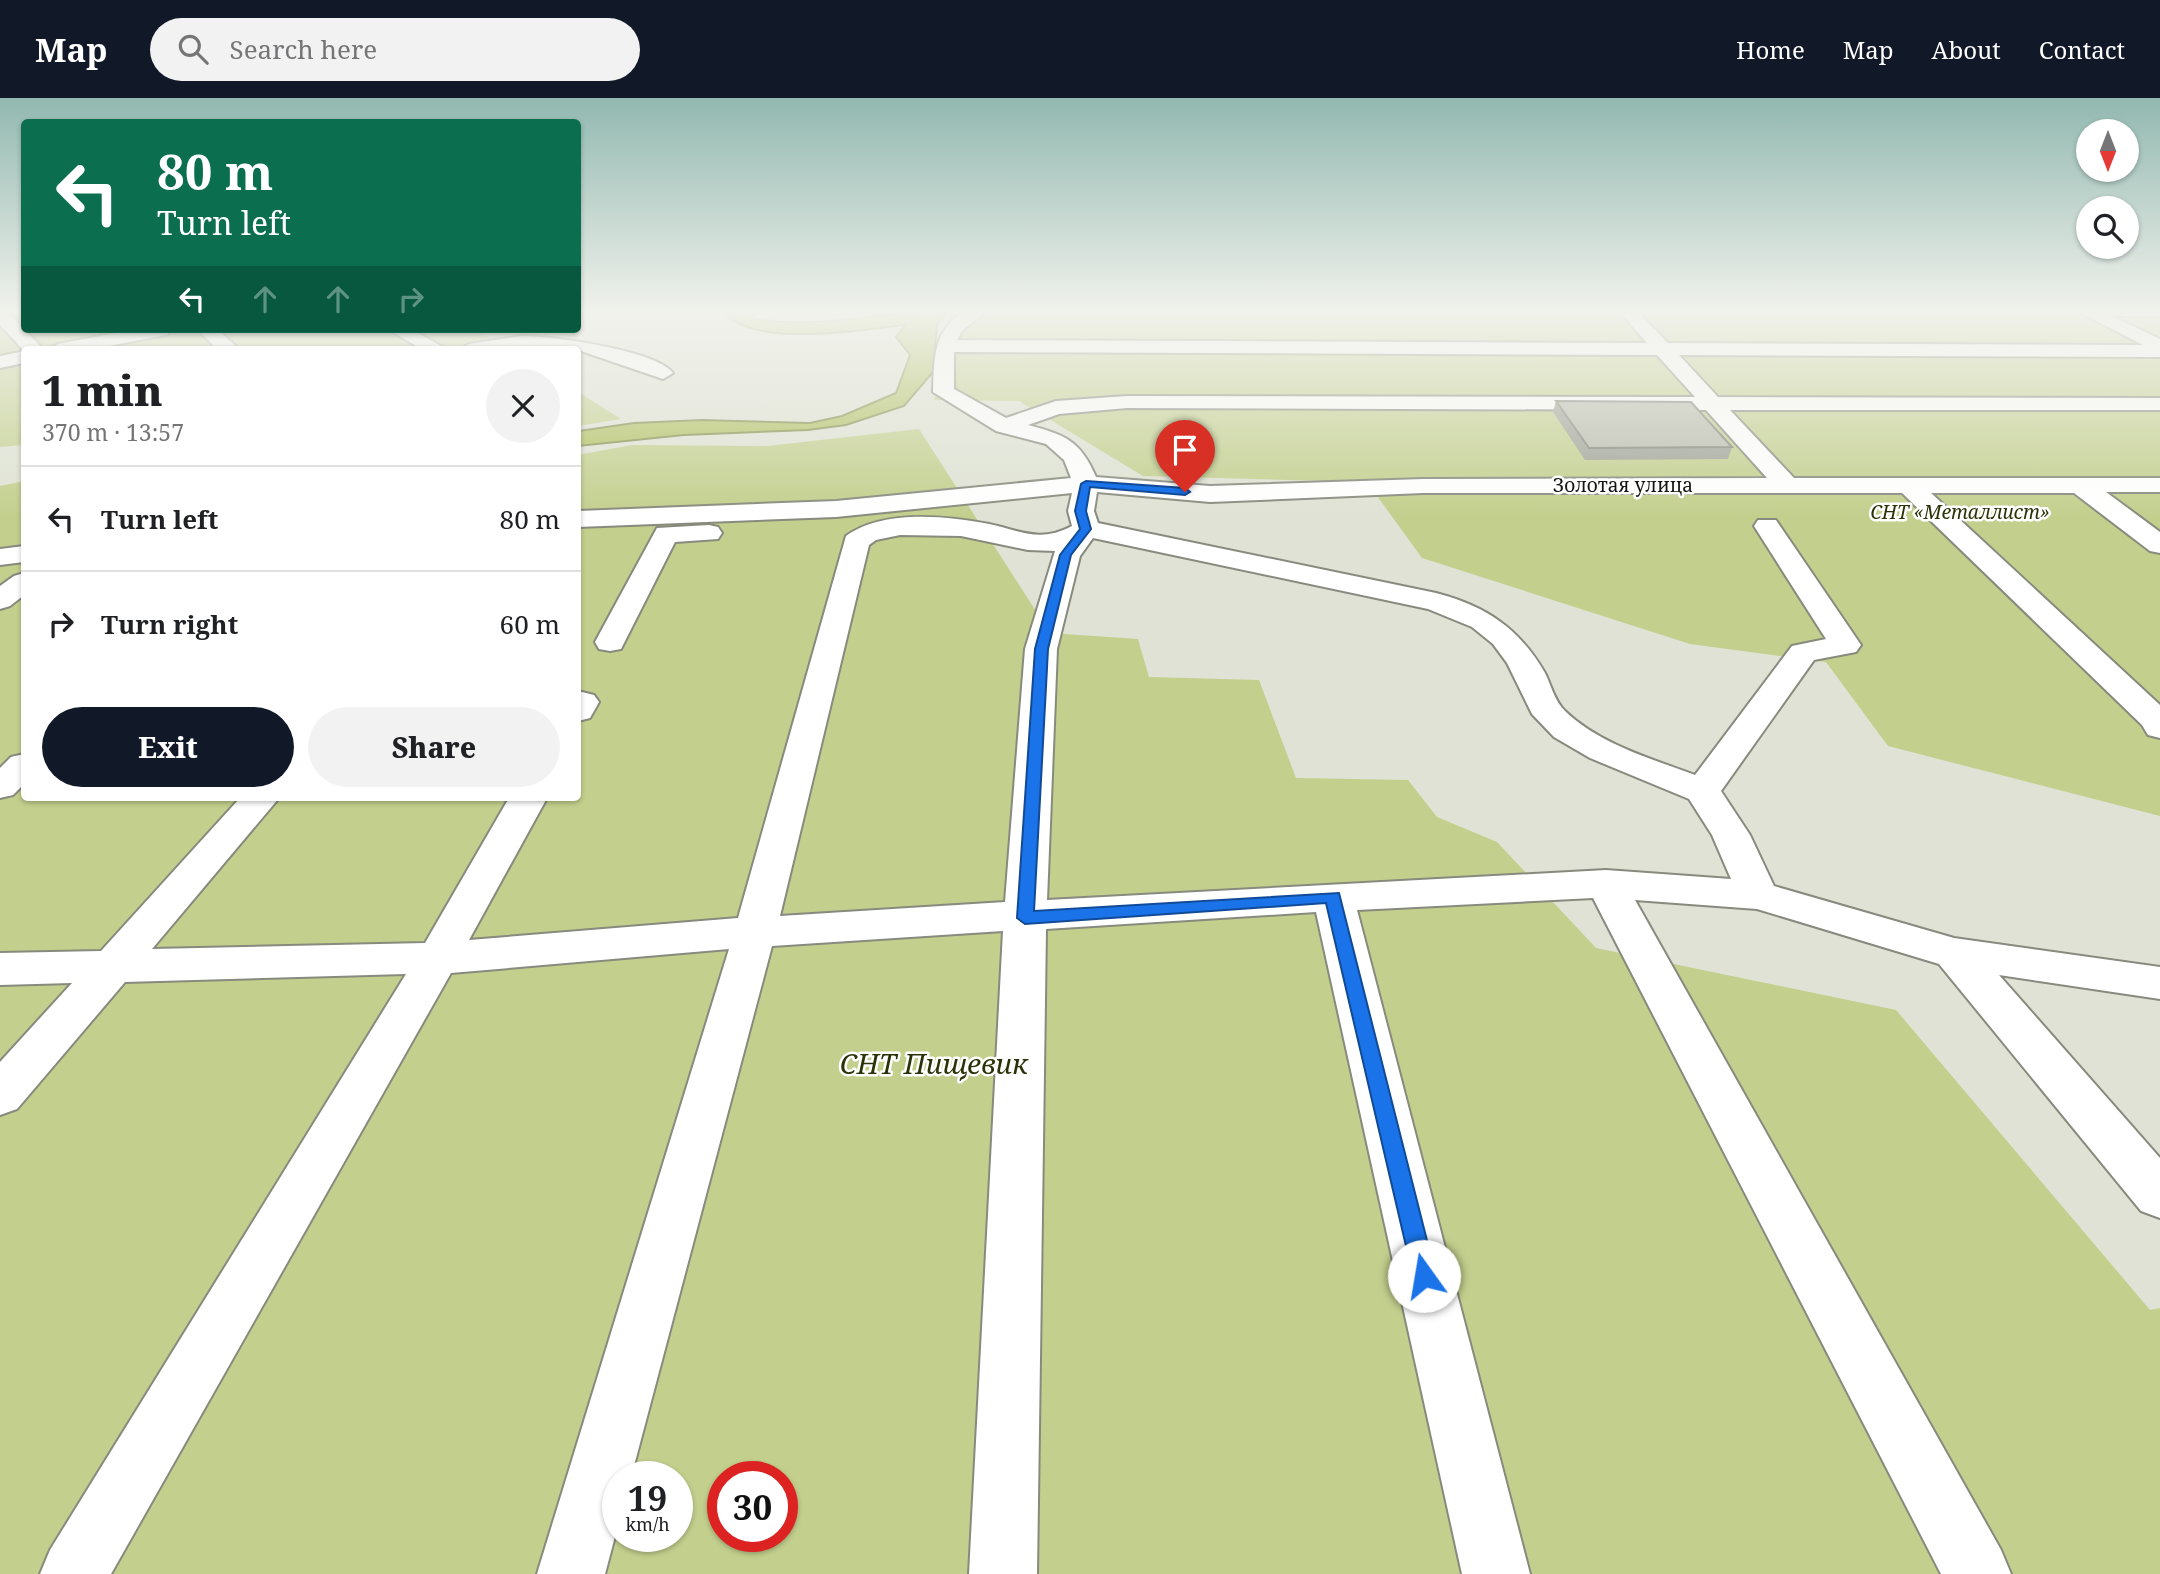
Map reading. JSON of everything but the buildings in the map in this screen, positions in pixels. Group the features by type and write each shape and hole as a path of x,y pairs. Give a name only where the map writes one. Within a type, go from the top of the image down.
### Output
{"street":[{"path":"944,380 944,392 1004,426 1054,439 1075,457 1086,484 1081,511 1086,529"},
{"path":"1690,380 1787,485"},
{"path":"1004,426 1040,412 1093,403 2160,404"},
{"name":"Золотая улица","path":"581,519 836,509 1086,484 1210,494 1423,486 2160,485"},
{"path":"1909,485 2157,721 2160,728"},
{"path":"2080,485 2160,545"},
{"path":"1702,791 1803,653 1845,645 1767,526"},
{"path":"610,642 666,534 935,527 991,533 1022,542 1054,544 1086,529 1436,601 1464,611 1502,634 1516,647 1550,717 1597,747 1702,791 1731,835 1758,895"},
{"path":"571,1574 755,932 856,542 862,535 875,529"},
{"path":"1003,1574 1025,918 1041,649 1066,555 1086,529"},
{"path":"0,557 21,554"},
{"path":"0,600 21,584"},
{"path":"0,787 21,768"},
{"path":"0,1095 257,801"},
{"path":"74,1574 438,958 526,801"},
{"path":"1606,884 1976,1574"},
{"path":"0,969 438,958 755,932 1025,918 1333,897 1606,884 1758,895 1954,953 2160,983"},
{"path":"1333,897 1496,1574"},
{"path":"1954,953 2160,1195"}],"green space":[{"path":"0,380 21,380 21,445 0,447"},
{"name":"СНТ «Металлист»","path":"941,380 2160,380 2160,816 1888,746 1826,662 1690,644 1422,558 1367,482 1143,476 1019,401 934,400"},
{"path":"581,394 621,419 581,426"},
{"name":"СНТ Пищевик","path":"919,429 1050,633 1138,639 1149,677 1259,680 1296,778 1408,780 1437,817 1497,842 1596,948 1896,1010 2150,1310 2160,1308 2160,1574 0,1574 0,486 21,482 21,801 581,801 581,454 632,445 767,446"}],"shaded area":[{"path":"901,380 926,380 904,406 846,425 808,430 684,435 581,446 581,431 634,423 702,420 810,423 842,416 896,393"}],"route":[{"path":"1185,492 1086,484 1081,511 1086,529 1066,555 1041,649 1025,918 1333,897 1424,1276"}]}
